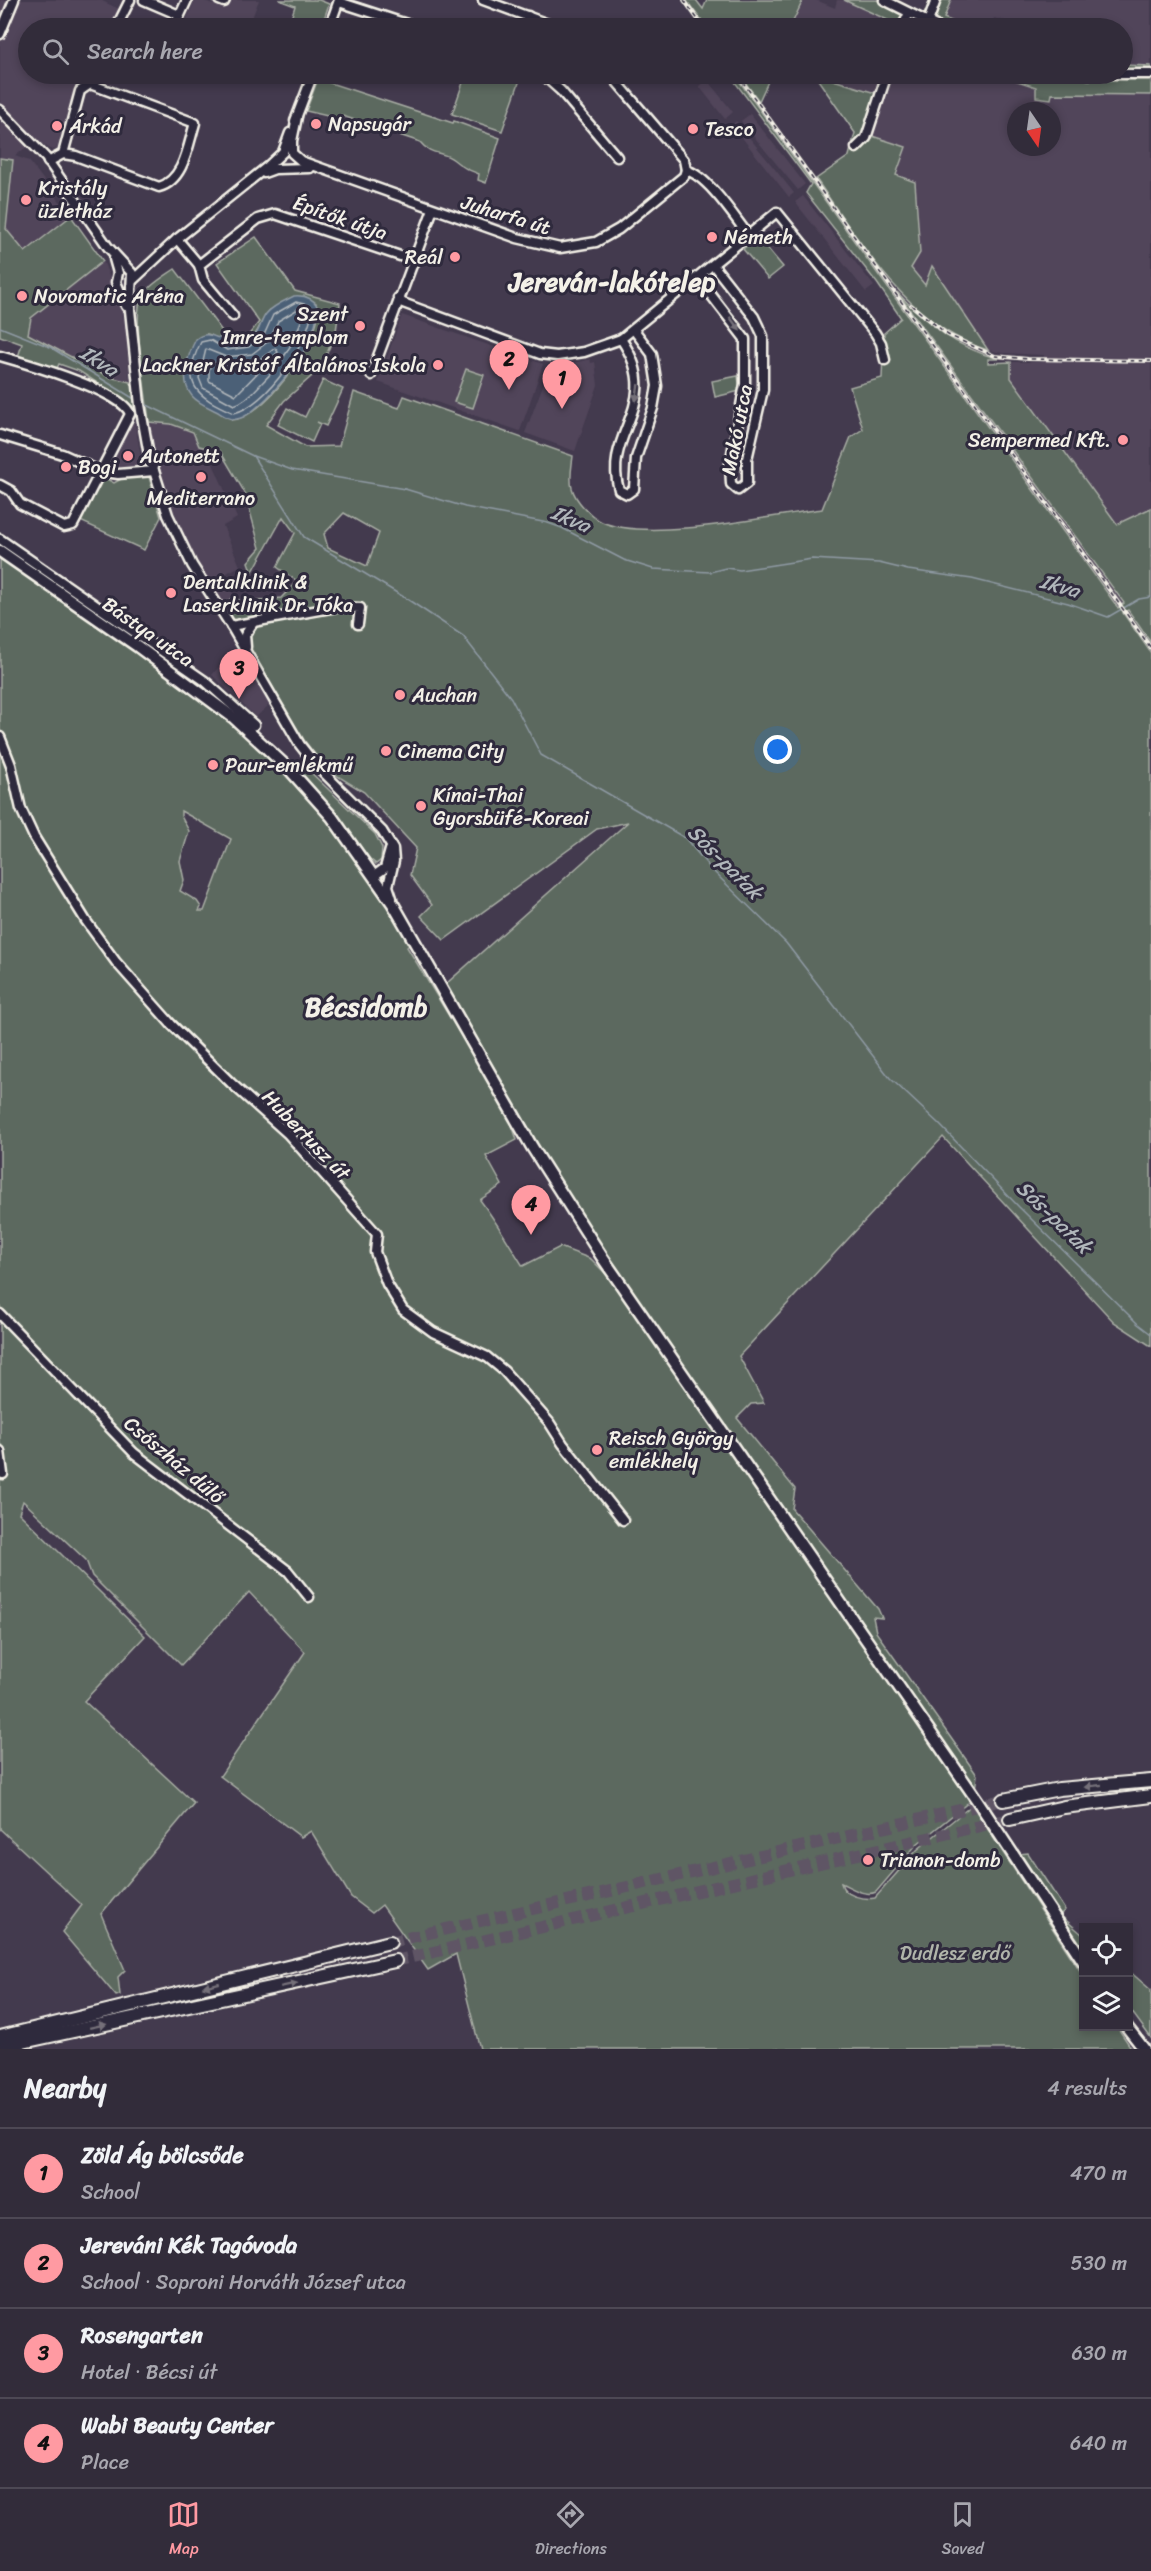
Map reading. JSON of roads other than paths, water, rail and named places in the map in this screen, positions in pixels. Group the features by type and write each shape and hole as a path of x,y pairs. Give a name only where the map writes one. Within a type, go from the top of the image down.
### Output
{"highway":[{"path":"1003,1800 1059,1789 1151,1781"},
{"path":"1011,1819 1094,1802 1151,1796"},
{"path":"0,2037 390,1942"},
{"path":"0,2047 395,1961"}],"main road":[{"name":"Bástya utca","path":"0,551 137,646 234,718 309,789 363,859 393,904 445,998 562,1196 977,1800 1079,1956"},
{"path":"1130,2031 1144,2049"}],"street":[{"path":"0,34 14,0"},
{"path":"121,18 130,0"},
{"path":"144,0 179,15"},
{"path":"178,18 187,0"},
{"path":"219,0 224,2 225,0"},
{"path":"483,0 533,18"},
{"path":"929,18 936,0"},
{"path":"333,18 339,1 388,18"},
{"path":"890,1 920,18"},
{"path":"907,18 909,13"},
{"path":"1133,74 1151,74"},
{"path":"48,162 63,154 76,156 159,187 169,184 177,177 195,123 90,84 80,91 63,154"},
{"path":"253,180 280,168 287,155 297,117 310,84"},
{"path":"553,84 617,157"},
{"path":"619,84 684,160 686,170 692,171 704,182 749,236"},
{"path":"856,148 866,138 884,84"},
{"path":"0,110 25,134 48,162 108,247 128,270 132,282 129,298 140,405 154,471 176,536 306,753 382,831 394,852 389,867 388,886 393,904"},
{"path":"287,155 293,168"},
{"path":"118,273 141,267 287,155"},
{"name":"Juharfa út","path":"287,155 433,209 542,245 577,247 596,242 619,229 684,176 686,170"},
{"name":"Juharfa út","path":"280,168 307,167 331,173"},
{"path":"371,375 433,209"},
{"path":"398,298 403,303 540,354 557,356 584,352 621,339 634,330 777,212 875,333 885,360"},
{"name":"Építők útja","path":"199,265 258,219 275,214 415,261"},
{"path":"177,239 199,265 203,280 233,316"},
{"path":"108,247 118,273 116,282 124,299 132,336"},
{"path":"119,286 126,288 159,254"},
{"name":"Makó utca","path":"698,278 745,339 745,384 730,464 731,484 738,489 747,483 747,459 761,404 764,336 754,317 714,266"},
{"path":"621,339 631,353 639,378 638,392 618,458 617,482 619,490 627,495 634,489 636,458 653,408 657,386 652,354 634,330"},
{"path":"0,356 101,390 127,408 130,416 99,471 73,525 64,526 20,504 11,491 0,485"},
{"path":"0,435 62,454 99,471 118,474 154,471"},
{"path":"0,539 205,681 254,725"},
{"path":"231,626 345,607 360,608 358,624"},
{"path":"247,653 245,634 253,623"},
{"name":"Hubertusz út","path":"0,737 11,765 21,809 34,837 86,921 116,962 171,1024 231,1083 288,1134 377,1234 375,1252 387,1284 403,1310 433,1332 487,1357 504,1371 549,1422 563,1444 622,1520"},
{"path":"363,859 373,867 389,867"},
{"path":"374,876 389,867"},
{"name":"Csőszház dűlő","path":"0,1314 134,1453 288,1571 309,1597"},
{"path":"0,1451 3,1474"}],"water":[{"path":"294,296 306,297 316,304 318,312 315,325 299,359 267,398 241,418 232,419 203,405 192,396 188,390 185,375 190,352 196,339 207,335 237,343 249,340 256,334 269,311"}],"waterway":[{"name":"Ikva","path":"0,327 50,347 136,400"},
{"name":"Ikva","path":"143,403 253,456 292,470 405,489 465,507 548,523 624,560 653,569 710,572 726,568 740,570 812,559 879,563 908,570 972,579 1068,603 1108,617 1139,599 1151,597"},
{"name":"Sós-patak","path":"253,456 304,537 407,599 463,636 511,698 541,755 685,838 711,869 786,943 890,1078 939,1124 1019,1207 1138,1324 1151,1334"}],"tunnel":[{"path":"390,1942 1003,1800"},
{"path":"395,1961 1010,1819"}],"railway":[{"path":"684,0 697,18"},
{"path":"744,84 1151,648"},
{"path":"911,305 948,335 995,356 1028,359 1151,361"}],"place":[{"name":"Napsugár","path":"316,124"},
{"name":"Árkád","path":"57,126"},
{"name":"Tesco","path":"693,129"},
{"name":"Kristály üzletház","path":"26,200"},
{"name":"Németh","path":"712,237"},
{"name":"Reál","path":"455,257"},
{"name":"Novomatic Aréna","path":"22,296"},
{"name":"Szent Imre-templom","path":"360,326"},
{"name":"Lackner Kristóf Általános Iskola","path":"438,365"},
{"name":"Jereváni Kék Tagóvoda","path":"509,390"},
{"name":"Zöld Ág bölcsőde","path":"562,409"},
{"name":"Sempermed Kft.","path":"1123,440"},
{"name":"Autonett","path":"128,456"},
{"name":"Bogi","path":"66,467"},
{"name":"Mediterrano","path":"201,477"},
{"name":"Dentalklinik & Laserklinik Dr. Tóka","path":"171,593"},
{"name":"Auchan","path":"400,695"},
{"name":"Rosengarten","path":"239,699"},
{"name":"Cinema City","path":"386,751"},
{"name":"Paur-emlékmű","path":"213,765"},
{"name":"Kínai-Thai Gyorsbüfé-Koreai","path":"421,806"},
{"name":"Wabi Beauty Center","path":"531,1235"},
{"name":"Reisch György emlékhely","path":"597,1450"},
{"name":"Trianon-domb","path":"868,1860"}],"district":[{"name":"Jereván-lakótelep","path":"612,282"},
{"name":"Bécsidomb","path":"366,1007"}],"park label":[{"name":"Dudlesz erdő","path":"955,1953"}]}
